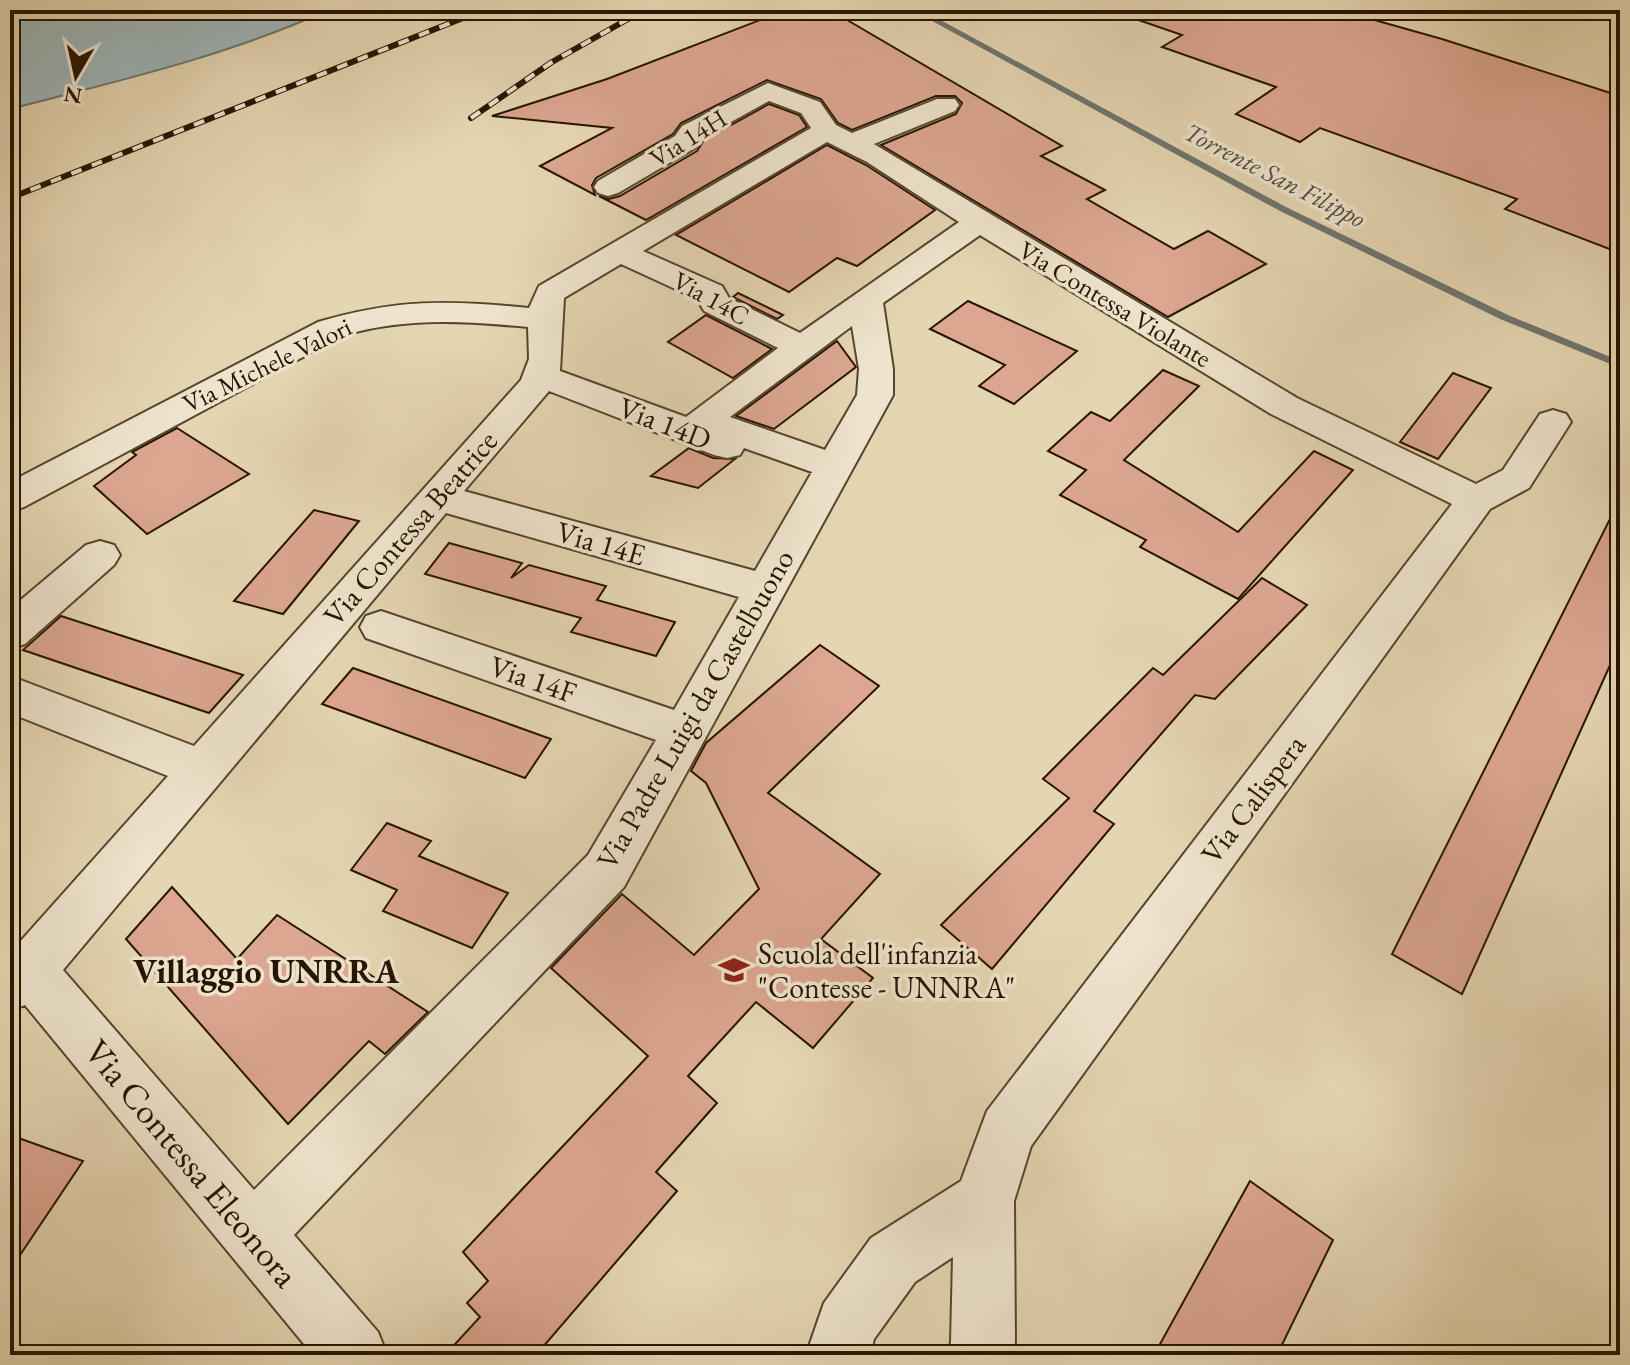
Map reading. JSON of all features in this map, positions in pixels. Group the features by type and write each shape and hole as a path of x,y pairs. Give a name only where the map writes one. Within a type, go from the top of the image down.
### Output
{"street":[{"name":"Via Contessa Violante","path":"768,91 811,108 839,137 1284,406 1476,500"},
{"name":"Via 14H","path":"608,187 685,142 692,132 768,91"},
{"path":"542,376 548,354 543,303 550,293 620,252 839,137 946,105"},
{"path":"834,466 702,420 800,346 979,222"},
{"name":"Via 14C","path":"620,252 711,293 715,304 800,346"},
{"name":"Via Padre Luigi da Castelbuono","path":"253,1234 606,871 875,395 878,372 875,345 866,319 867,300"},
{"name":"Via Michele Valori","path":"10,498 330,329 359,319 382,313 436,310 545,319"},
{"name":"Via 14D","path":"542,376 769,462 786,450"},
{"name":"Via Contessa Beatrice","path":"20,978 204,770 350,594 542,376"},
{"name":"Via Calispera","path":"980,1355 983,1342 984,1201 1007,1131 1476,500 1516,479 1553,422"},
{"name":"Via 14E","path":"437,497 765,589"},
{"path":"10,633 100,555"},
{"name":"Via 14F","path":"381,627 685,732"},
{"path":"10,694 204,770"},
{"name":"Via Contessa Eleonora","path":"20,978 253,1234 355,1355"},
{"path":"838,1355 846,1325 893,1260 984,1201"}],"water":[{"path":"10,10 328,10 211,54 10,109"}],"building":[{"path":"786,10 830,10 1062,146 1041,156 1105,190 1087,199 1174,249 1208,231 1266,264 1168,317 881,145 956,114 962,103 955,96 936,96 852,130 838,123 821,99 767,80 681,123 673,134 596,178 592,185 595,195 540,166 612,128 492,116 607,79"},
{"path":"1128,10 1339,10 1442,39 1620,96 1620,253 1505,209 1517,199 1320,128 1300,142 1236,114 1276,87 1162,47 1182,35 1127,16"},
{"path":"769,104 799,115 807,127 646,220 599,196 609,199 620,196 697,151 704,140"},
{"path":"827,145 866,165 935,210 857,266 837,258 789,292 676,235"},
{"path":"738,293 783,315 777,319 733,297"},
{"path":"968,301 1077,351 1014,404 979,386 1005,365 930,329"},
{"path":"706,315 772,349 733,378 668,342"},
{"path":"837,341 856,367 774,429 736,416"},
{"path":"1163,370 1199,386 1124,460 1238,532 1314,451 1353,470 1238,599 1140,547 1146,540 1060,495 1086,470 1048,451 1091,412 1110,421"},
{"path":"1453,373 1491,388 1438,459 1400,442"},
{"path":"177,428 249,474 147,534 94,486 136,455 132,452"},
{"path":"689,448 713,458 735,459 698,488 651,476"},
{"path":"1620,499 1620,643 1462,994 1392,954"},
{"path":"314,510 359,521 283,614 234,601"},
{"path":"449,543 522,563 511,578 529,565 606,586 597,600 675,622 656,656 571,632 581,618 425,574"},
{"path":"1262,578 1307,605 1215,699 1195,695 1094,811 1114,824 992,969 941,925 1069,798 1043,779 1153,668 1163,675"},
{"path":"61,616 243,675 209,713 23,650"},
{"path":"820,645 879,686 768,793 880,874 821,939 873,978 813,1048 756,1002 688,1076 717,1103 656,1172 677,1191 536,1355 445,1355 480,1317 467,1303 488,1281 463,1252 648,1056 551,968 622,894 694,955 759,889 706,783 691,771 706,743"},
{"path":"353,668 551,739 525,778 322,704"},
{"path":"387,823 431,841 419,856 508,893 472,948 383,911 397,890 351,870"},
{"path":"172,887 237,959 277,915 428,1012 385,1054 369,1041 288,1124 126,939"},
{"path":"10,1135 83,1161 10,1270"},
{"path":"1250,1181 1333,1240 1277,1355 1154,1355"}],"waterway":[{"name":"Torrente San Filippo","path":"916,10 1283,209 1504,317 1620,365"}],"railway":[{"path":"10,198 483,10"},
{"path":"471,118 552,62 644,10"}],"place":[{"name":"Scuola dell'infanzia \"Contesse - UNNRA\"","path":"734,970"}],"district":[{"name":"Villaggio UNRRA","path":"266,971"}]}
